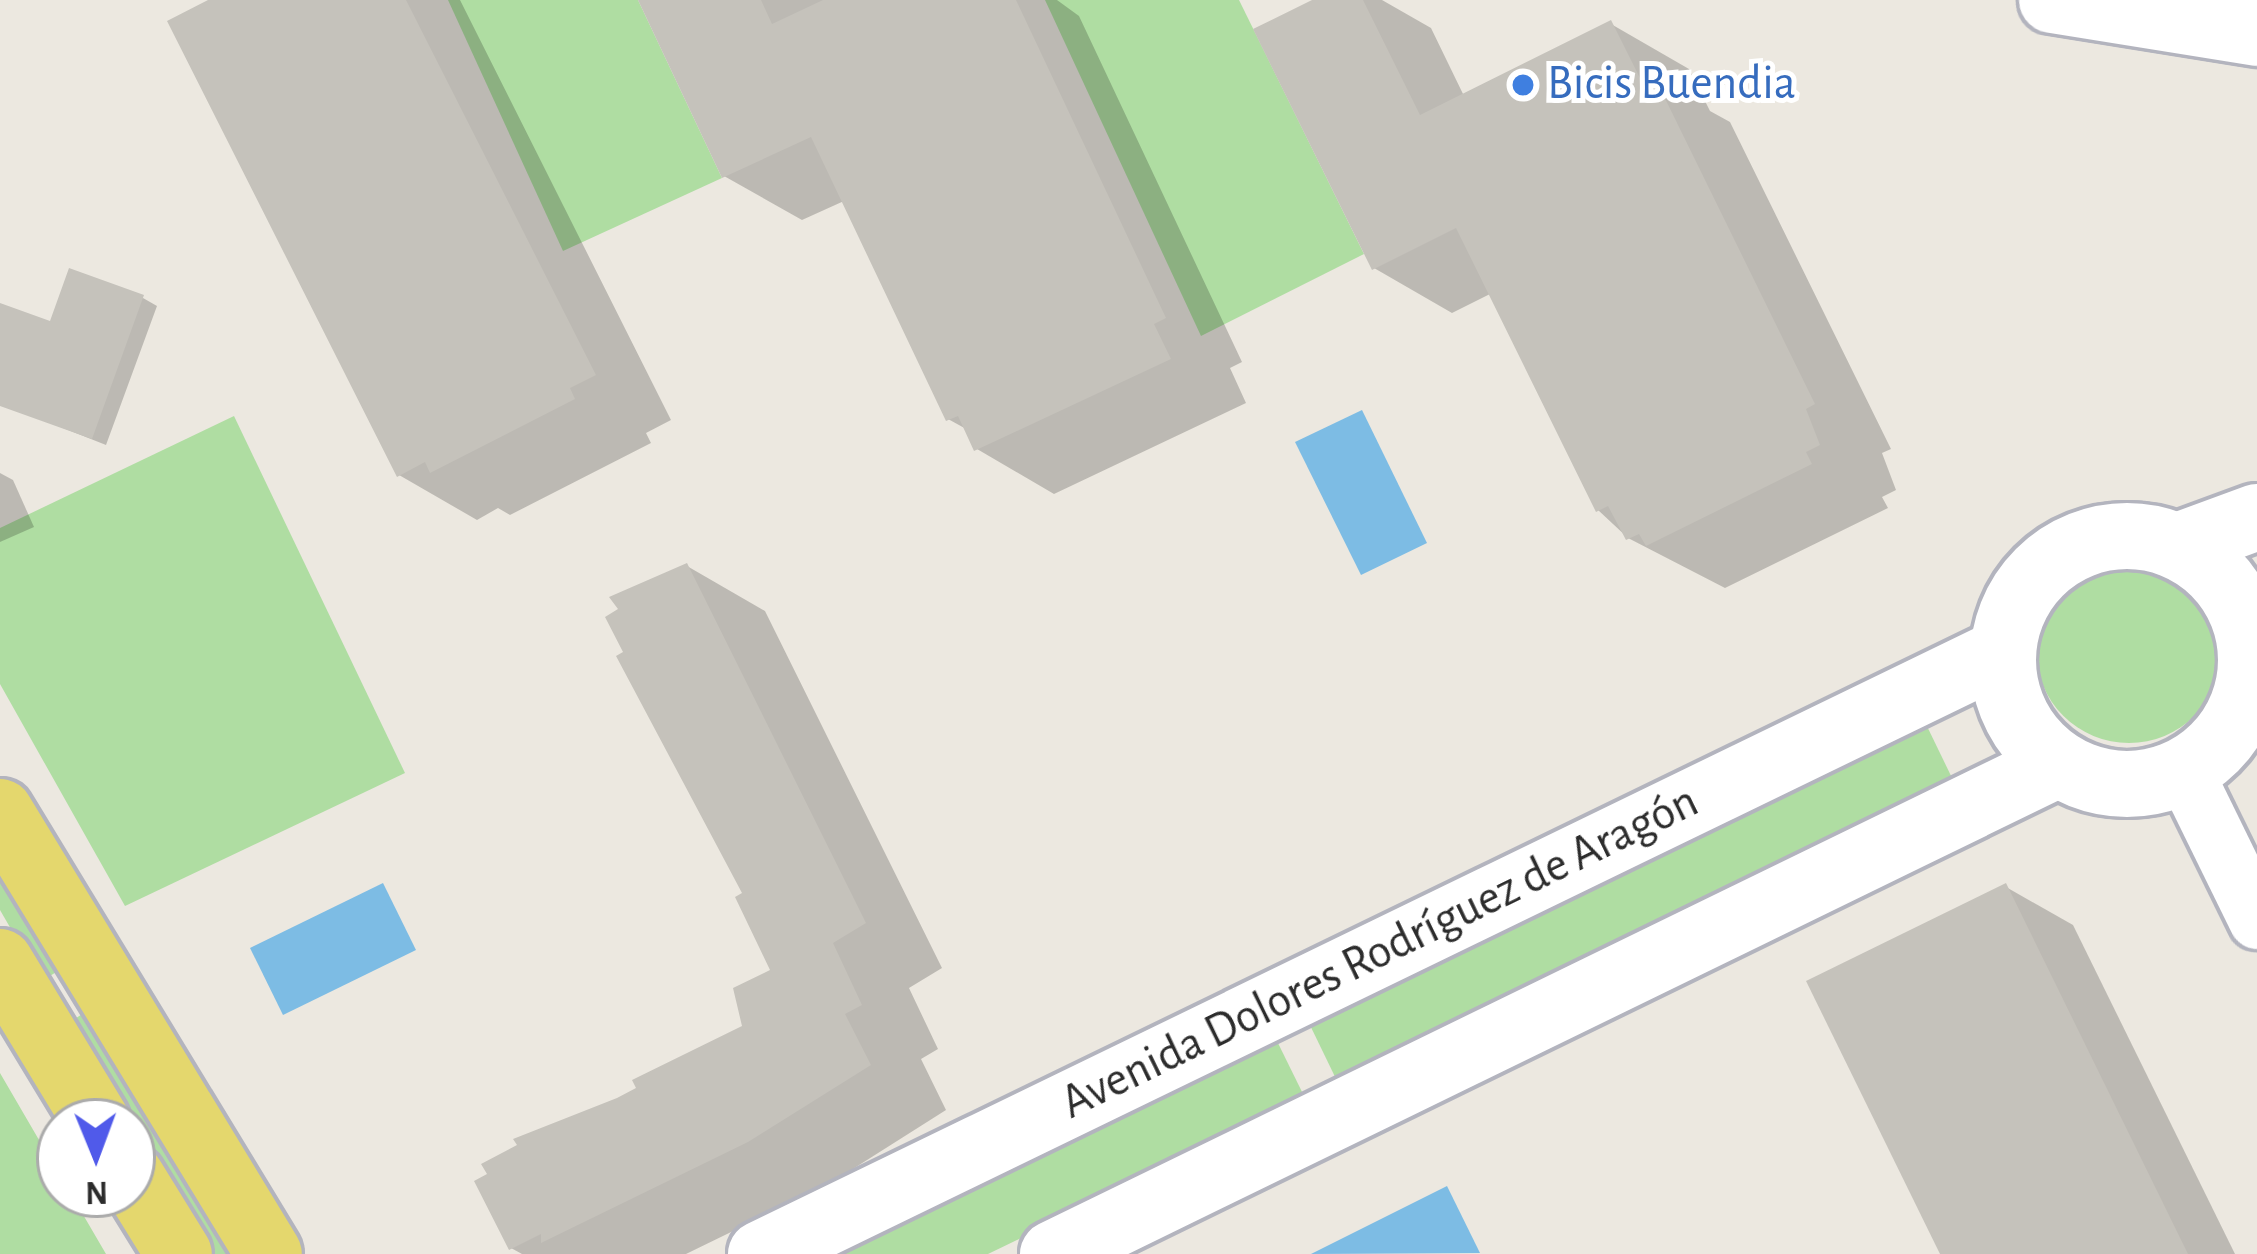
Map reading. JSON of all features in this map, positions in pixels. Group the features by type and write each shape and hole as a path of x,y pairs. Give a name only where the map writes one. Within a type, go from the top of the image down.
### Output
{"main road":[{"path":"2052,0 2257,33"},
{"path":"2178,545 2257,517"},
{"path":"2125,535 2178,545 2217,572 2246,620 2255,661 2242,710 2216,749 2184,771 2129,785 2058,764 2012,709 1999,652 2011,613 2035,576 2078,546 2125,535"},
{"name":"Avenida Dolores Rodríguez de Aragón","path":"761,1254 1999,652"},
{"path":"1053,1254 2058,764"},
{"path":"0,812 269,1254"},
{"path":"0,962 83,1098"},
{"path":"156,1217 179,1254"}],"street":[{"path":"2184,771 2257,920"}],"green space":[{"path":"448,0 638,0 722,178 563,251"},
{"path":"1045,0 1239,0 1364,254 1201,336"},
{"path":"234,416 405,773 125,906 0,684 0,528"},
{"path":"2129,557 2164,565 2194,585 2214,615 2222,650 2214,685 2194,715 2164,735 2129,743 2094,735 2064,715 2044,685 2036,650 2044,615 2064,585 2094,565"},
{"path":"1923,718 1954,782 1338,1083 1307,1019"},
{"path":"0,865 60,970 41,981 0,910"},
{"path":"84,1013 137,1098 111,1098 65,1025"},
{"path":"1275,1037 1306,1100 988,1254 827,1254"},
{"path":"0,1073 36,1135 36,1218 85,1218 106,1254 0,1254"},
{"path":"156,1129 234,1254 208,1254 156,1171"}],"water":[{"path":"1362,410 1427,543 1361,575 1295,442"},
{"path":"383,883 416,950 283,1015 250,948"},
{"path":"1447,1186 1480,1253 1311,1254"}],"building":[{"path":"208,0 406,0 596,375 570,388 575,399 430,473 425,462 397,477 167,21"},
{"path":"638,0 761,0 772,24 823,0 1016,0 1166,318 1154,324 1171,359 974,451 958,416 946,421 811,137 722,178"},
{"path":"1312,0 1363,0 1420,115 1611,20 1641,80 1653,74 1815,404 1806,409 1820,445 1806,452 1812,464 1646,546 1639,534 1626,540 1608,506 1596,512 1456,228 1372,270 1253,29"},
{"path":"69,268 144,295 92,439 0,406 0,303 50,321"},
{"path":"687,563 866,923 833,943 862,1005 845,1014 871,1065 748,1142 541,1243 541,1234 509,1250 474,1181 487,1174 481,1164 517,1145 513,1139 617,1098 636,1088 632,1080 742,1026 733,988 770,970 735,897 742,893 616,656 623,652 605,617 618,609 609,597"},
{"path":"2006,883 2188,1254 1940,1254 1806,981"}],"place":[{"name":"Bicis Buendia","path":"1523,85"}]}
